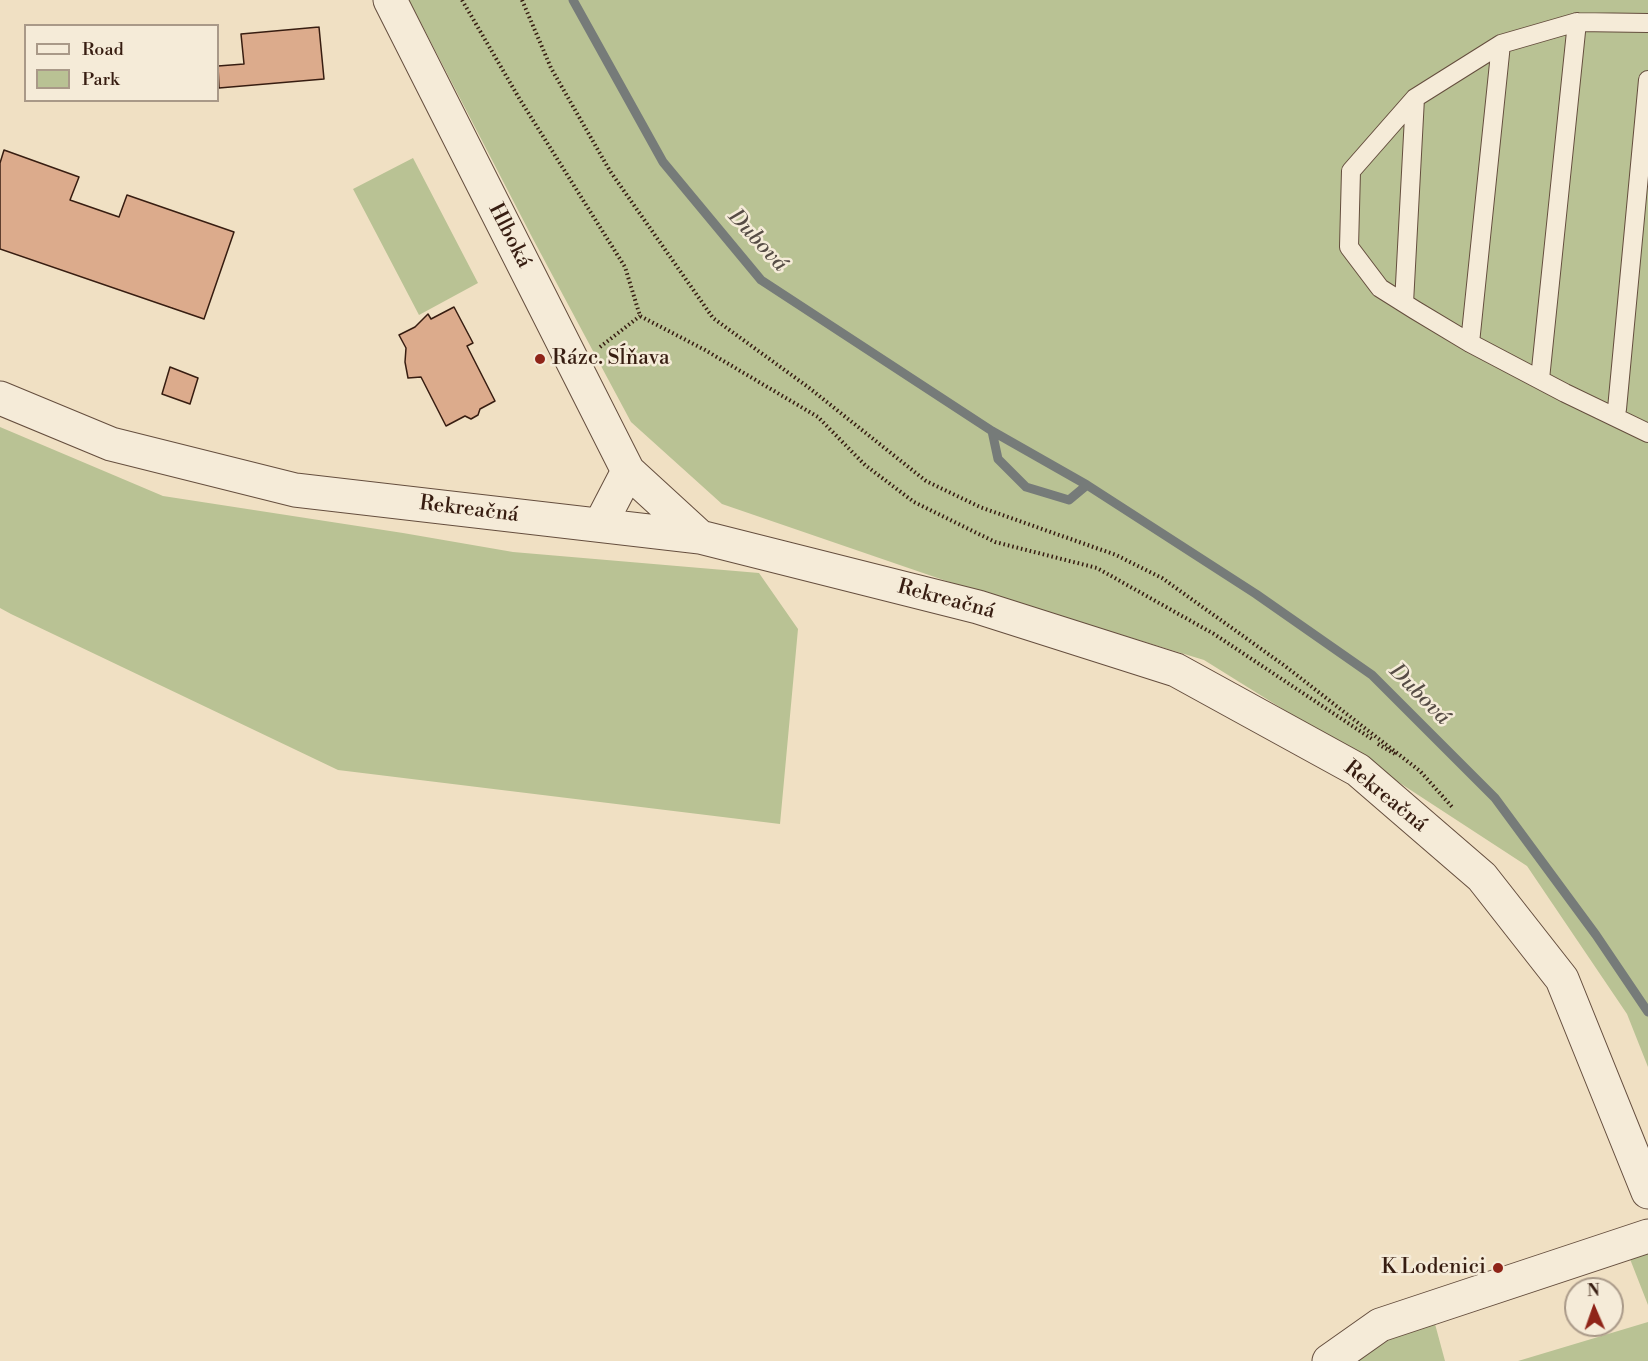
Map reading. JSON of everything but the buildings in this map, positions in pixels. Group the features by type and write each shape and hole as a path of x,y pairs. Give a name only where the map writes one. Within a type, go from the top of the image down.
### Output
{"street":[{"name":"Hlboká","path":"390,0 628,471 700,537"},
{"name":"Rekreačná","path":"0,398 111,444 295,490 700,537 978,607 1176,670 1358,770 1482,877 1562,980 1648,1192"},
{"path":"600,525 628,471"},
{"path":"1329,1361 1380,1324 1648,1236"}],"lane":[{"path":"1648,23 1577,22 1501,44 1415,98 1351,171 1349,247 1380,288 1404,303 1470,343 1648,432"},
{"path":"1540,379 1577,22"},
{"path":"1470,343 1501,44"},
{"path":"1614,416 1617,409 1648,80"},
{"path":"1404,303 1415,98"}],"path":[{"path":"462,0 519,98 625,267 640,316 705,350 818,417 865,465 914,502 995,542 1097,568 1214,634 1420,771 1286,666 1162,578 1116,555 980,507 926,481 808,387 713,318 610,171 550,68 522,0"},
{"path":"575,366 640,316"}],"green space":[{"path":"409,0 1648,0 1648,1067 1627,1014 1527,866 1363,759 1204,660 958,585 722,504 631,422"},
{"path":"413,158 478,283 419,315 353,189"},
{"path":"0,427 163,496 513,552 759,573 798,629 780,824 338,770 11,614 0,608"},
{"path":"1648,1253 1648,1305 1630,1259"},
{"path":"1648,1322 1648,1361 1518,1361 1598,1337 1624,1337 1624,1329"},
{"path":"1435,1324 1445,1361 1357,1361 1390,1339"}],"waterway":[{"name":"Dubová","path":"573,0 663,162 761,280 992,431 1087,485 1256,594 1372,675 1495,798 1596,935 1648,1012"},
{"name":"Dubová","path":"992,431 998,459 1026,487 1069,500 1087,485"}],"place":[{"name":"Rázc. Sĺňava","path":"540,359"},
{"name":"K Lodenici","path":"1498,1268"}]}
